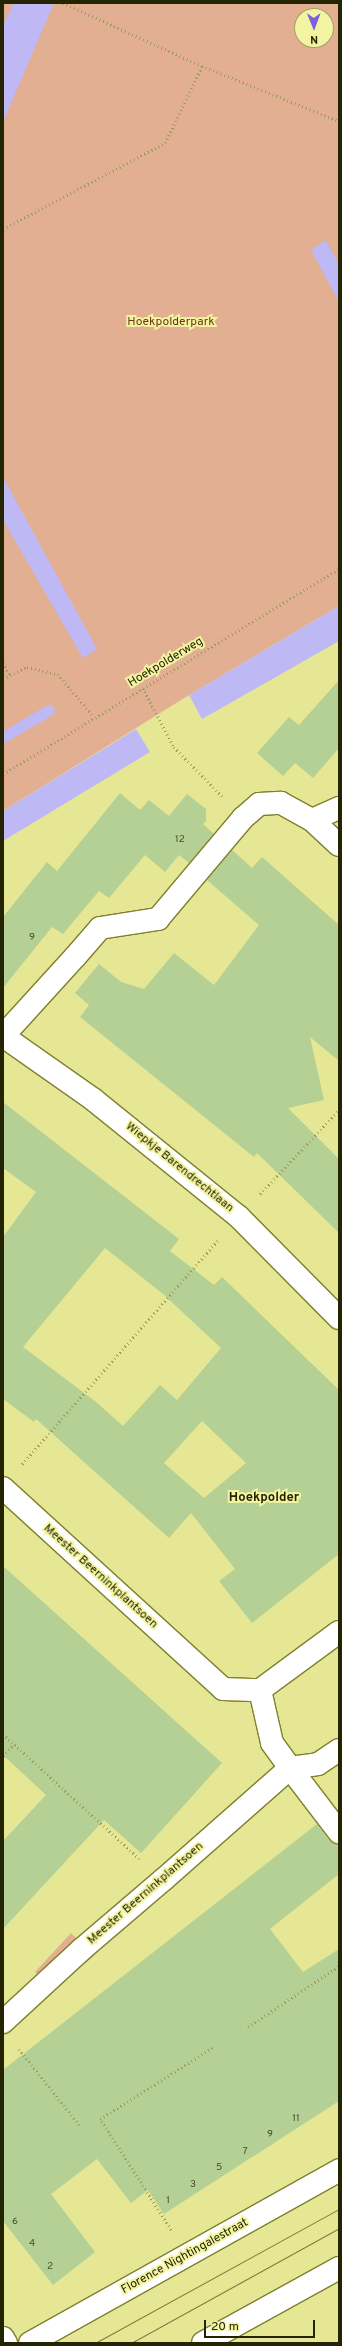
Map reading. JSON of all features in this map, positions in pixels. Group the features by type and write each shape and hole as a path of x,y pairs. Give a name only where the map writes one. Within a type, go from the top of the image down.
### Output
{"street":[{"path":"3,1036 100,928 158,918 243,818 259,804 282,803 312,820 339,845"},
{"path":"312,820 339,808"},
{"name":"Wiepkje Barendrechtlaan","path":"3,1036 94,1100 239,1217 339,1318"},
{"name":"Meester Beerninkplantsoen","path":"3,1488 223,1689 260,1690"},
{"path":"339,1632 260,1690 272,1743 339,1832"},
{"path":"290,1768 318,1764 339,1750"},
{"name":"Meester Beerninkplantsoen","path":"3,2022 81,1950 290,1768"},
{"name":"Florence Nightingalestraat","path":"30,2343 339,2170"},
{"path":"203,2343 339,2268"},
{"path":"3,2338 6,2343"}],"path":[{"path":"63,3 202,66 339,121"},
{"path":"3,229 165,143 202,66"},
{"name":"Hoekpolderweg","path":"3,774 94,717 339,569"},
{"path":"3,662 10,675"},
{"path":"3,679 27,667 58,674 94,717"},
{"path":"143,688 174,747 243,818"},
{"path":"19,1467 239,1217 339,1110"},
{"path":"3,1734 163,1880"},
{"path":"3,1756 14,1744"},
{"path":"248,2027 339,1966"},
{"path":"18,2047 81,2127"},
{"path":"175,2237 100,2119 212,2048"}],"green space":[{"name":"Hoekpolderpark","path":"3,3 339,3 339,606 189,695 3,811"},
{"path":"71,1933 94,1956 54,1986 35,1972"}],"shaded area":[{"path":"14,3 54,3 3,122 3,25"},
{"path":"326,240 339,265 339,302 311,250"},
{"path":"3,477 97,649 83,658 3,520"},
{"path":"339,606 339,641 202,719 189,695"},
{"path":"136,729 150,752 3,841 3,811"}],"building":[{"path":"339,680 339,748 313,778 295,763 283,776 257,753 289,717 299,725"},
{"path":"120,793 140,810 149,800 169,816 187,794 206,809 206,821 203,824 214,834 189,863 179,855 165,872 145,855 109,898 99,891 63,934 52,927 3,988 3,917 47,862 57,871"},
{"path":"232,850 252,868 262,857 339,925 339,1061 310,1037 324,1100 288,1108 339,1159 339,1233 257,1153 254,1157 80,1017 89,1005 75,993 99,964 121,982 144,989 174,953 214,985 259,925 207,880"},
{"path":"3,1102 179,1239 170,1251 214,1285 222,1277 339,1390 339,1554 252,1623 219,1581 235,1569 191,1513 169,1538 36,1419 34,1422 3,1399 3,1237 36,1192 3,1168","holes":["105,1248 163,1294 221,1348 177,1400 160,1385 123,1426 96,1402 23,1347","202,1421 246,1463 204,1498 164,1463"]},
{"path":"3,1566 222,1763 141,1853 104,1820 3,1929 3,1841 46,1795 3,1755"},
{"path":"317,1824 329,1840 339,1846 339,1874 270,1929 303,1972 339,1949 339,2101 164,2214 148,2190 131,2203 97,2159 51,2194 95,2252 53,2285 3,2221 3,2070"}],"waterway":[{"path":"3,737 49,710"}],"tram line":[{"path":"95,2343 339,2209"},
{"path":"131,2343 339,2228"}],"district":[{"name":"Hoekpolder","path":"264,1498"}]}
